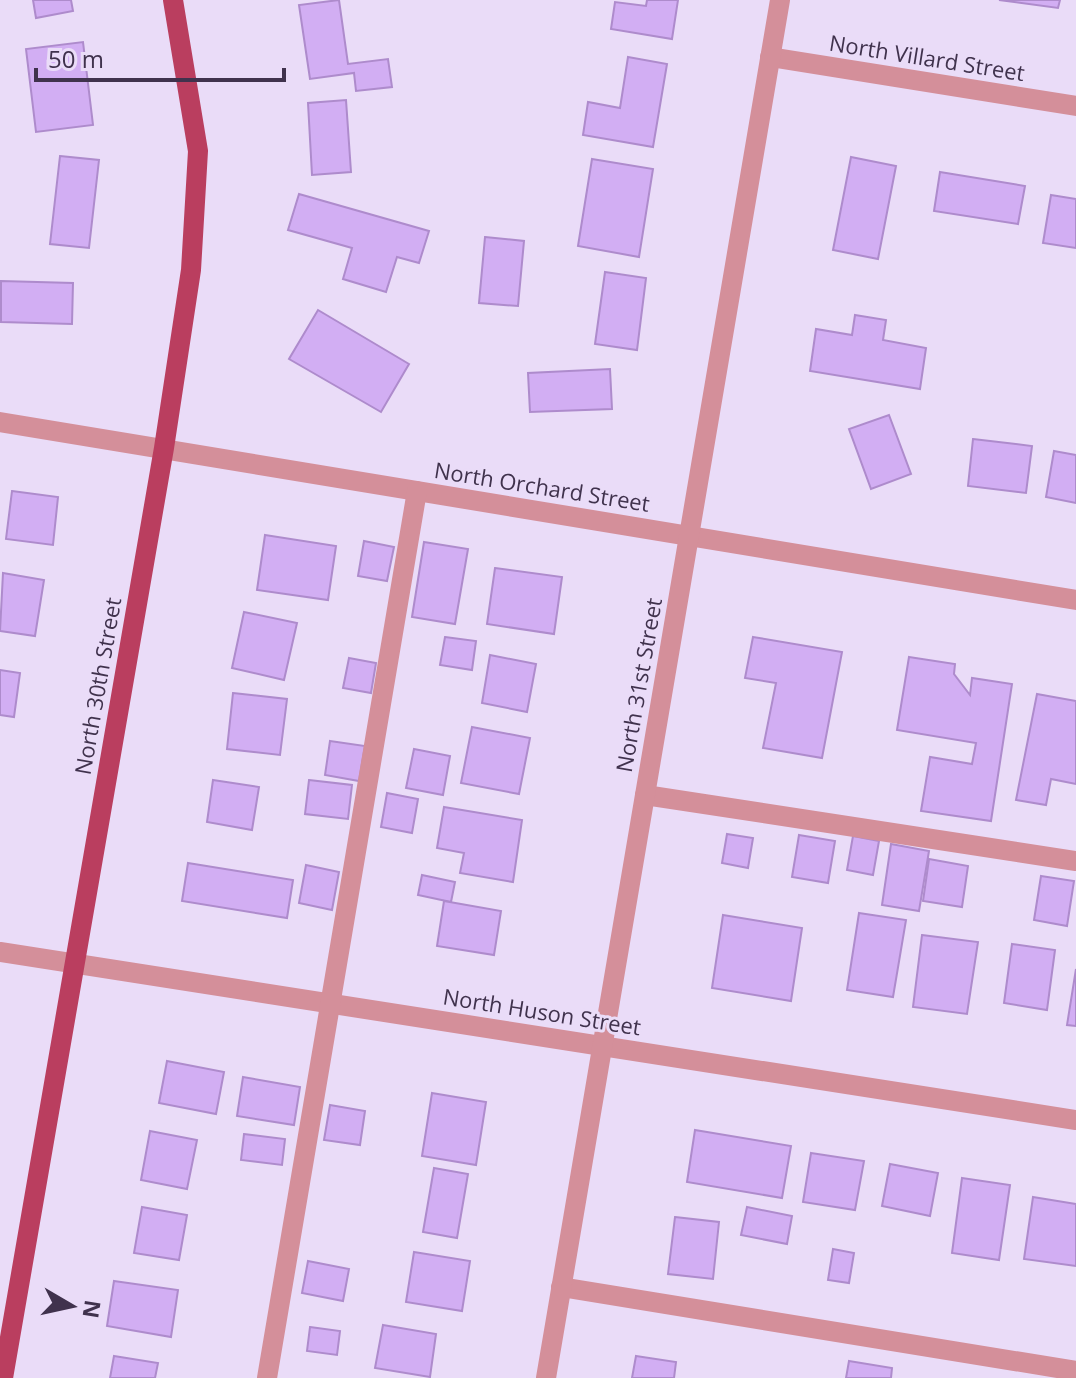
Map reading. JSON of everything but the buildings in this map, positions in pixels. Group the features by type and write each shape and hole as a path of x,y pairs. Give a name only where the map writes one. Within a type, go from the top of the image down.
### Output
{"main road":[{"name":"North 30th Street","path":"3,1378 164,448 191,270 198,151 173,0"}],"street":[{"name":"North 31st Street","path":"546,1378 780,0"},
{"name":"North Villard Street","path":"770,57 1076,106"},
{"name":"North Orchard Street","path":"0,422 1076,600"},
{"path":"267,1378 417,491"},
{"path":"645,795 1076,861"},
{"name":"North Huson Street","path":"0,952 1076,1120"},
{"path":"561,1287 1076,1371"}]}
